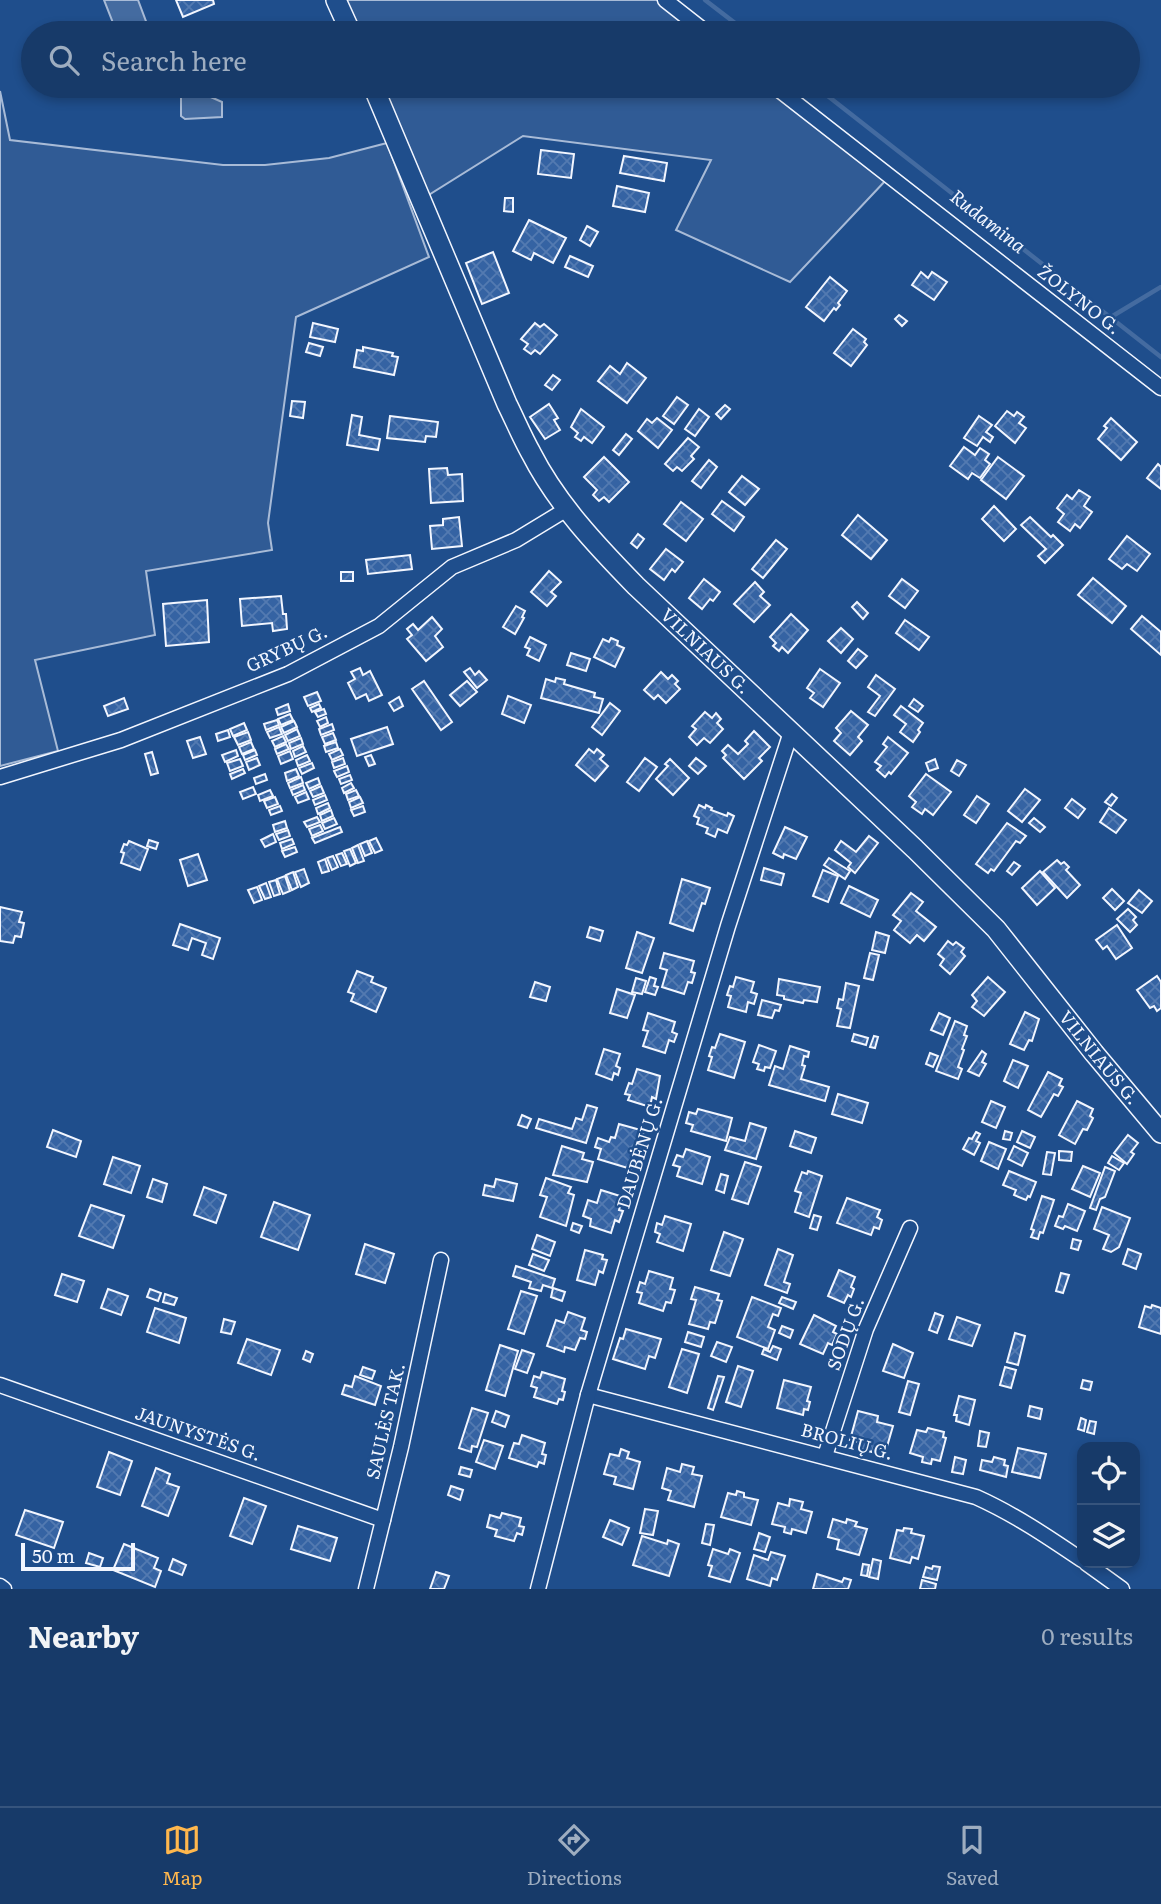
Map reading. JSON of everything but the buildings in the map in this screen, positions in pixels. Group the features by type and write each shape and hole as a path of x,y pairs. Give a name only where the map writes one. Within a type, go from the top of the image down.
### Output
{"main road":[{"path":"336,0 346,21"},
{"name":"VILNIAUS G.","path":"378,98 507,404 532,456 567,509 597,546 636,586 996,929 1161,1133"}],"street":[{"path":"665,0 692,21"},
{"name":"ŽOLYNO G.","path":"789,98 1161,388"},
{"name":"GRYBŲ G.","path":"0,777 121,740 288,674 379,626 452,567 516,540 567,509"},
{"name":"DAUBĖNŲ G.","path":"538,1589 588,1395 727,926 791,732"},
{"name":"SODŲ G.","path":"825,1456 866,1329 910,1228"},
{"name":"SAULĖS TAK.","path":"366,1589 401,1447 441,1261"},
{"name":"JAUNYSTĖS G.","path":"0,1385 383,1520"},
{"name":"BROLIŲ G.","path":"588,1395 976,1497 1002,1508 1077,1556"},
{"name":"BROLIŲ G.","path":"1094,1568 1122,1589"}],"shaded area":[{"path":"104,0 138,0 146,21 112,21"},
{"path":"346,0 660,0 686,21 355,21"},
{"path":"0,91 10,140 223,165 265,165 329,158 387,143 429,257 296,317 268,523 272,550 146,571 155,635 35,660 58,751 0,766"},
{"path":"181,98 213,98 222,102 222,117 185,119 181,116"},
{"path":"387,98 783,98 886,180 790,282 676,230 711,160 523,136 427,196"}],"waterway":[{"name":"Rudamina","path":"705,0 732,21"},
{"name":"Rudamina","path":"830,98 1161,357"},
{"path":"1111,317 1161,287"}]}
